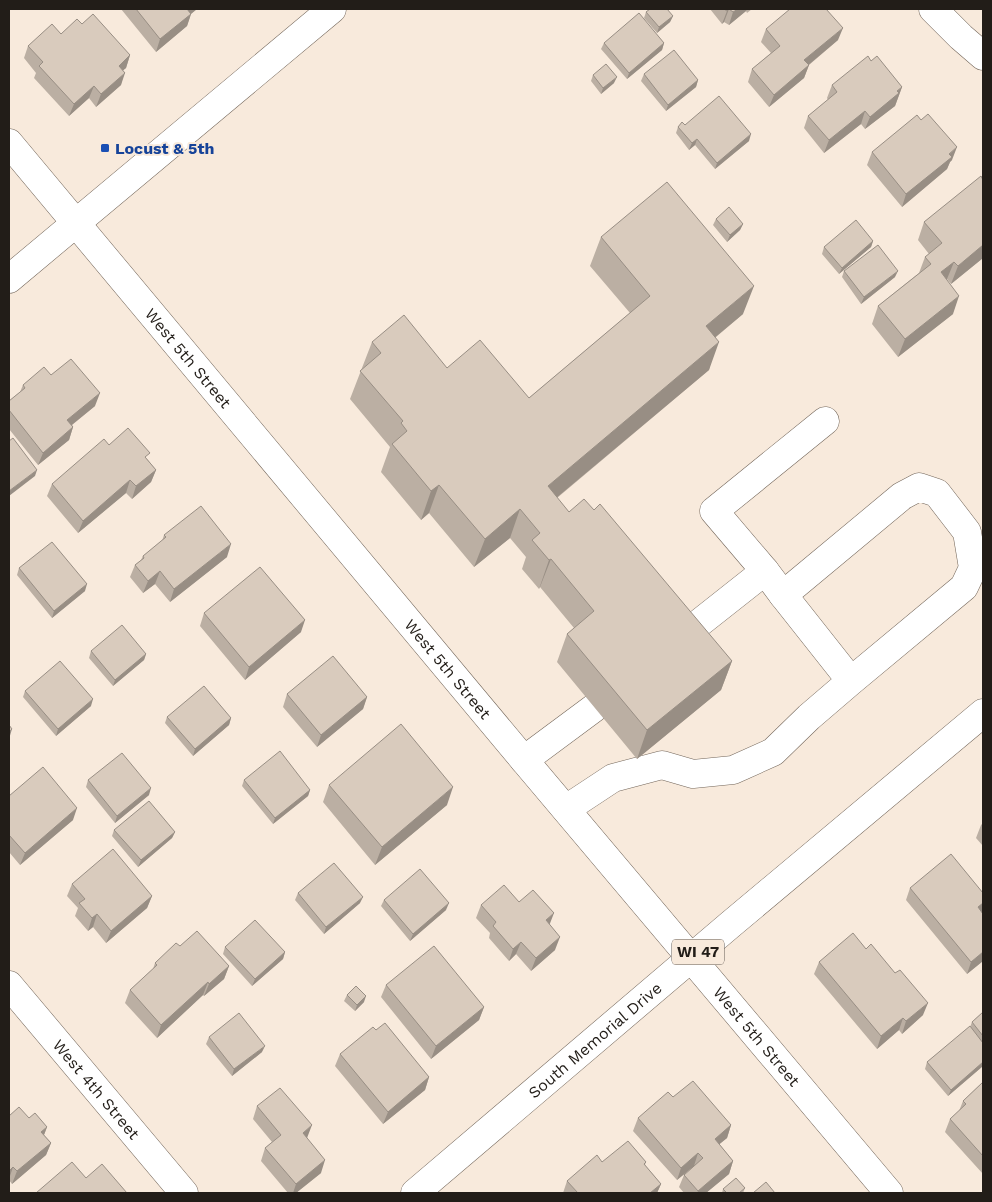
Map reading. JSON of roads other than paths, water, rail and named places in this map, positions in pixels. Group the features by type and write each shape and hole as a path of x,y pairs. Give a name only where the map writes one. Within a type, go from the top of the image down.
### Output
{"street":[{"path":"9,279 332,9"},
{"path":"933,9 983,56"},
{"name":"West 5th Street","path":"9,143 524,760 889,1193"},
{"path":"825,421 714,511 851,681"},
{"path":"566,809 613,778 662,765 693,774 733,770 772,752 809,717 964,587 973,568 967,532 937,493 919,487 902,496 783,595"},
{"path":"679,639 765,572"},
{"path":"524,760 594,708"},
{"name":"South Memorial Drive","path":"415,1193 983,713"},
{"name":"West 4th Street","path":"9,985 184,1193"}],"place":[{"name":"Locust & 5th","path":"105,148"}]}
